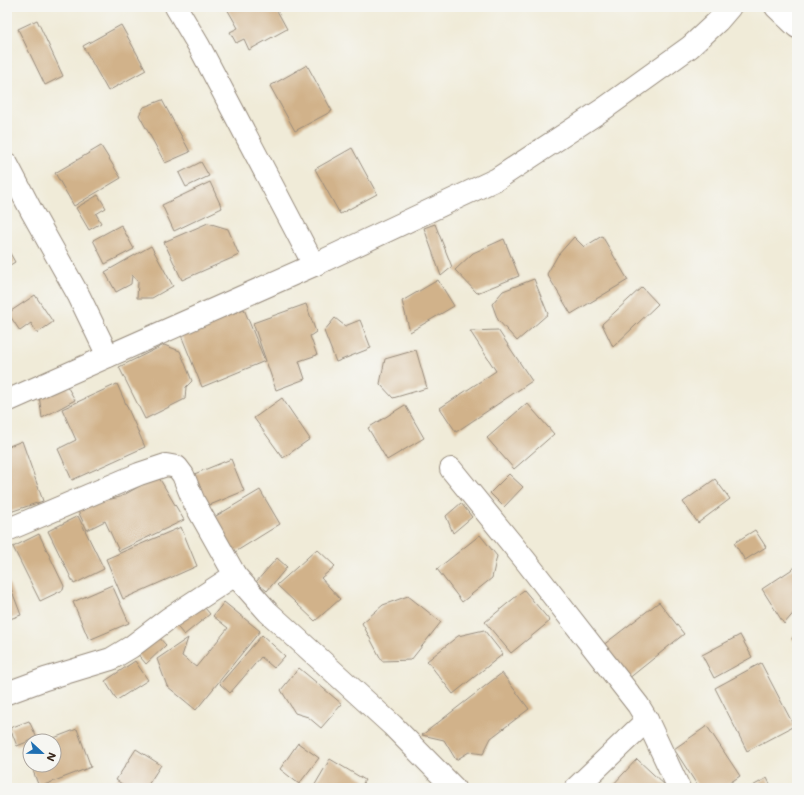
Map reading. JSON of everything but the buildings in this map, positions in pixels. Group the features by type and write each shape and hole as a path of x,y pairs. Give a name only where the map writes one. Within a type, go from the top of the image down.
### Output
{"street":[{"path":"176,7 199,46 314,265"},
{"path":"7,402 314,265 497,179 605,108 690,47 718,21 730,7"},
{"path":"776,7 797,27"},
{"path":"7,164 79,296 108,356"},
{"path":"7,530 139,474 166,465 178,467 183,475 194,502 235,575 268,612 392,725 454,788"},
{"path":"451,469 638,705 647,720 679,788"},
{"path":"7,693 45,679 110,659 131,647 168,619 235,575"},
{"path":"576,788 647,720"}]}
